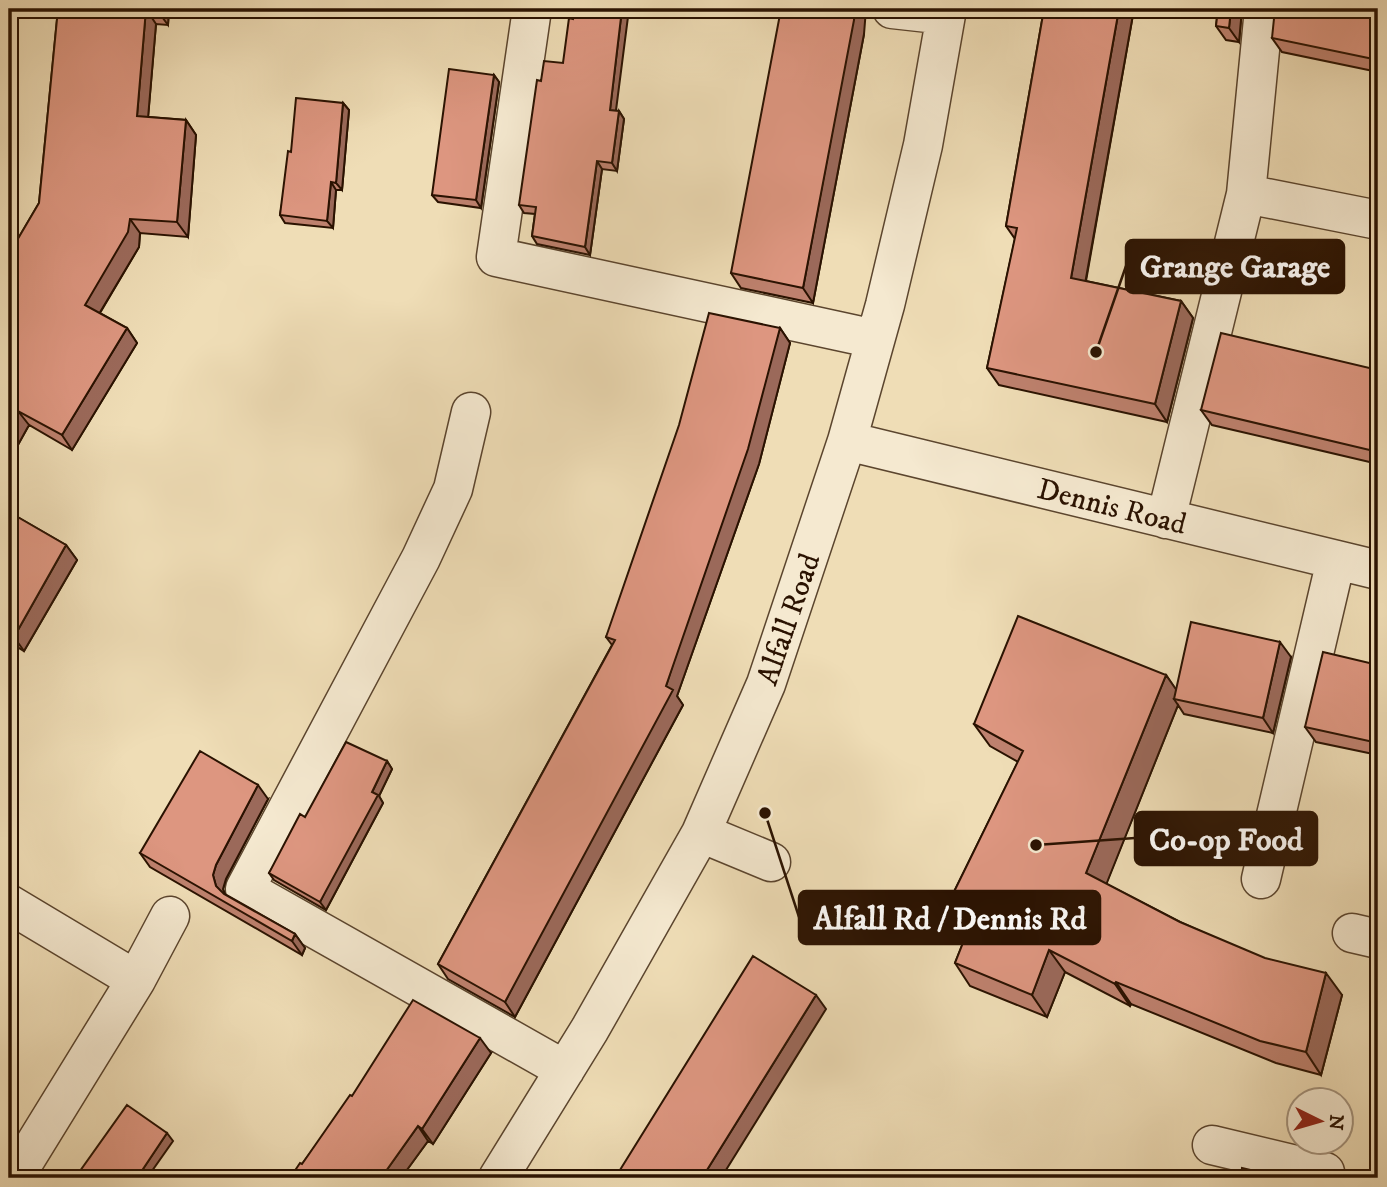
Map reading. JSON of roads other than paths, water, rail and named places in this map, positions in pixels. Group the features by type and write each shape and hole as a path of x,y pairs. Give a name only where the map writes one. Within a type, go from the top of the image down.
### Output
{"street":[{"path":"532,9 496,257 875,339"},
{"path":"892,9 946,12"},
{"path":"1166,519 1246,194 1265,9"},
{"name":"Alfall Road","path":"498,1178 565,1070 701,833 766,684 847,441 875,339 923,145 946,12"},
{"path":"1246,194 1378,220"},
{"path":"471,412 453,489 421,558 245,889 565,1070"},
{"name":"Dennis Road","path":"847,441 1378,570"},
{"path":"1261,879 1336,560"},
{"path":"701,833 771,862"},
{"path":"9,904 136,980"},
{"path":"14,1178 136,980 170,916"},
{"path":"1212,1145 1334,1176"}],"place":[{"name":"Grange Garage","path":"1096,352"},
{"name":"Alfall Rd / Dennis Rd","path":"765,813"},
{"name":"Co-op Food","path":"1036,845"}]}
